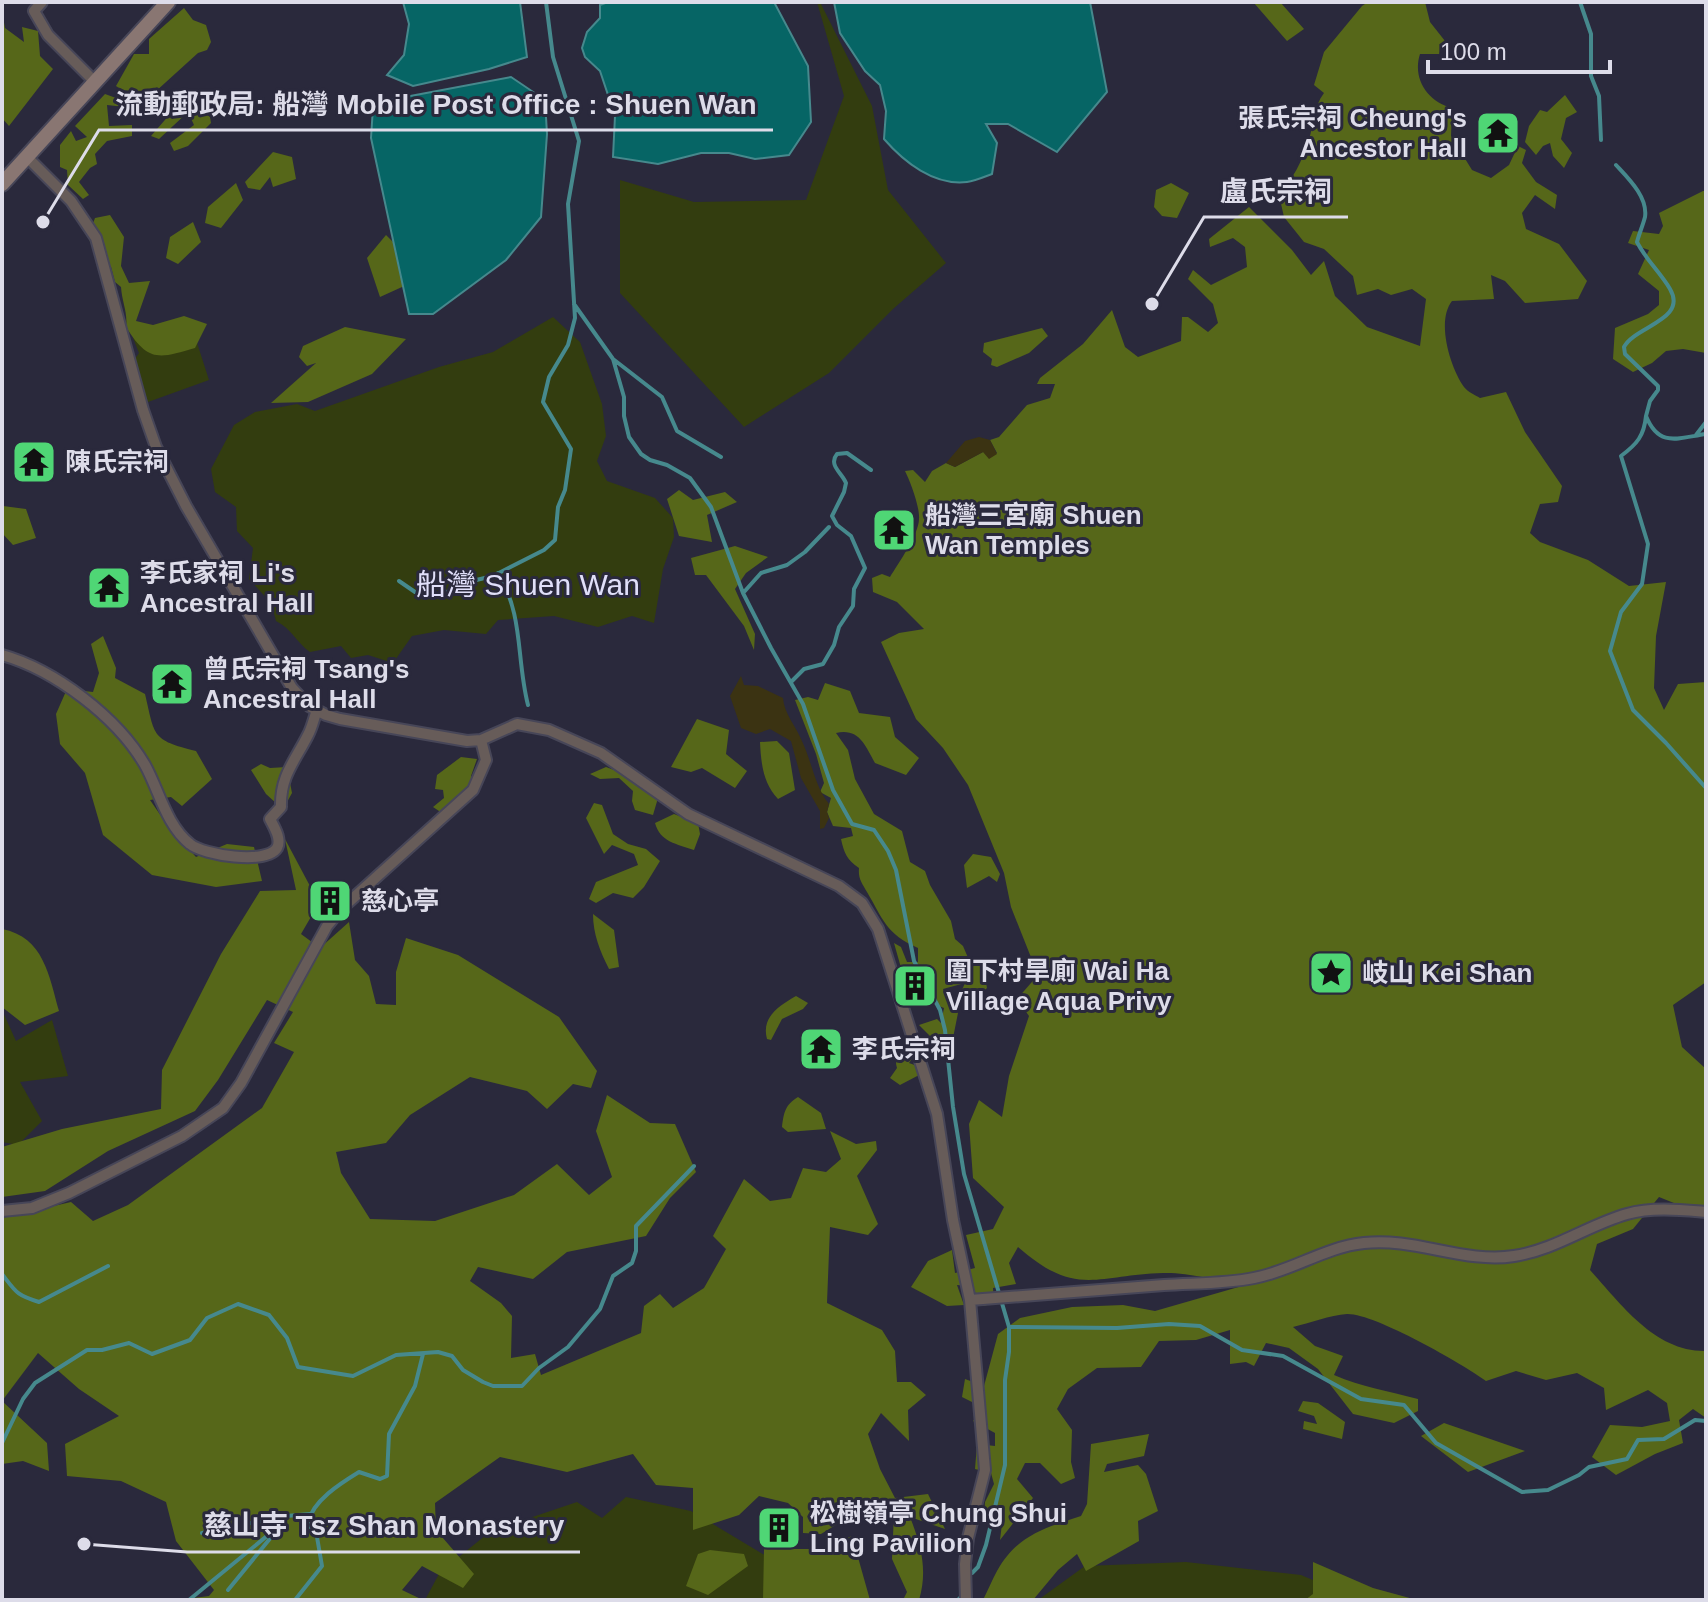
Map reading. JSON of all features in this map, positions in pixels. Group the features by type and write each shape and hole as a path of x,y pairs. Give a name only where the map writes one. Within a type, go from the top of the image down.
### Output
{"main road":[{"path":"2,184 168,2"}],"street":[{"path":"42,2 34,11 48,35 95,82"},
{"path":"28,158 71,201 96,238 139,397 156,447 186,506 284,677 298,696 317,710 340,719 467,741 481,740 517,724 549,730 601,753 688,814 794,862 839,886 862,903 878,929 937,1114 953,1220 970,1300 985,1470 968,1538 966,1600"},
{"path":"2,655 41,670 110,721 145,766 181,835 192,846 230,856 253,858 269,854 277,847 279,838 270,819 281,807 280,789 298,750 309,735 317,710"},
{"path":"2,1211 32,1208 69,1193 182,1136 223,1108 241,1083 327,926 341,909 473,790 486,760 481,740"},
{"path":"970,1300 1242,1280 1363,1243 1397,1242 1510,1257 1538,1252 1628,1214 1658,1210 1706,1212"}],"shaded area":[{"path":"403,2 520,2 527,57 413,86 387,75 404,55 409,24"},
{"path":"608,2 774,2 808,66 811,122 789,155 755,159 729,153 701,153 658,164 613,157 615,116 600,71 585,57 582,48 587,32 600,18 600,5"},
{"path":"817,2 820,2 872,106 888,190 946,263 893,309 829,373 744,427 620,293 620,180 694,202 806,200 844,96"},
{"path":"834,2 1090,2 1107,92 1057,152 1008,124 986,124 997,143 992,174 967,182 943,180 910,164 884,139 886,111 880,85 865,71 840,33"},
{"path":"511,77 545,100 547,134 541,217 506,260 433,314 409,314 371,138 373,107 389,100"},
{"path":"553,317 580,342 602,404 606,436 597,461 607,481 655,498 673,518 674,537 663,569 654,623 632,616 598,627 554,616 498,620 486,634 444,630 412,636 393,663 368,655 351,658 341,646 310,652 276,621 271,603 249,579 253,548 237,531 236,507 215,492 211,469 234,425 255,412 297,404 315,411 439,367 493,352"},
{"path":"190,321 209,380 148,402 135,359 139,353 133,338"},
{"path":"2,1010 16,1041 52,1020 68,1076 20,1082 42,1121 18,1145 2,1142"},
{"path":"626,1497 691,1511 788,1569 786,1600 425,1600 440,1572 491,1531 577,1502 602,1518"},
{"path":"1186,1562 1301,1575 1360,1600 1038,1600 1085,1566"}],"green space":[{"path":"1280,2 1304,29 1287,41 1254,3"},
{"path":"1368,2 1425,2 1430,22 1445,41 1439,54 1420,54 1418,72 1429,95 1452,108 1451,136 1472,170 1491,178 1509,165 1518,146 1526,150 1522,163 1536,182 1557,195 1555,209 1535,195 1522,213 1526,229 1559,244 1587,281 1578,299 1525,303 1505,281 1491,275 1494,299 1452,301 1447,310 1447,344 1464,387 1480,398 1506,392 1525,432 1562,486 1558,502 1540,504 1530,533 1540,542 1588,560 1629,586 1666,582 1656,636 1654,688 1664,710 1678,684 1706,682 1706,982 1673,1005 1682,1047 1706,1069 1706,1216 1659,1197 1633,1229 1597,1244 1590,1270 1640,1324 1655,1335 1671,1344 1706,1351 1706,1418 1693,1409 1679,1420 1683,1443 1616,1475 1592,1457 1610,1425 1642,1427 1670,1421 1667,1403 1648,1390 1606,1410 1604,1388 1577,1373 1546,1380 1516,1371 1486,1381 1418,1341 1360,1316 1327,1317 1293,1327 1315,1346 1343,1356 1334,1375 1418,1399 1418,1411 1394,1423 1353,1414 1318,1369 1289,1348 1266,1343 1254,1366 1246,1362 1230,1364 1230,1330 1196,1340 1159,1341 1141,1367 1097,1368 1068,1389 1057,1409 1072,1430 1071,1462 1075,1478 1061,1484 1040,1463 1025,1463 1017,1479 1033,1498 1000,1540 1004,1507 984,1518 985,1502 994,1484 991,1473 975,1469 977,1444 995,1446 995,1433 973,1421 984,1408 962,1397 965,1379 984,1386 998,1334 1020,1318 1072,1307 1123,1305 1155,1311 1242,1286 1172,1273 1087,1280 1072,1278 1038,1263 1018,1247 1009,1263 1016,1284 993,1288 994,1303 984,1306 971,1286 957,1285 964,1305 947,1306 911,1287 928,1261 952,1250 955,1273 975,1268 966,1235 993,1229 1004,1207 973,1178 969,1124 979,1100 1002,1117 1009,1076 1029,1016 1017,999 1038,975 1011,907 1004,873 968,785 943,748 916,719 881,642 899,633 924,629 897,602 873,592 872,578 882,574 890,577 916,533 918,508 905,471 913,470 925,482 932,471 946,463 955,467 983,452 997,453 990,440 999,437 1027,405 1050,398 1055,384 1037,384 1040,378 1083,344 1112,310 1125,347 1138,357 1181,341 1182,317 1188,317 1208,332 1218,323 1213,304 1188,279 1193,270 1211,285 1247,267 1245,247 1233,238 1210,247 1209,239 1249,207 1292,250 1311,275 1324,261 1335,296 1367,327 1420,346 1426,299 1412,289 1391,295 1378,289 1357,295 1353,276 1324,249 1304,242 1284,217 1279,195 1303,155 1324,93 1314,85 1324,52"},
{"path":"184,8 193,20 206,25 211,42 207,50 198,53 133,112 127,99 132,91 116,86 134,54 149,54 149,39"},
{"path":"2,11 5,28 24,42 22,27 38,31 40,56 53,69 9,126 2,118"},
{"path":"105,94 116,98 126,94 125,107 107,105 109,126 132,125 132,136 107,141 95,154 97,164 79,182 89,195 83,199 68,185 67,170 60,167 60,145 71,131 76,141 87,137 75,126"},
{"path":"1565,95 1577,112 1566,118 1561,139 1572,153 1564,168 1553,156 1550,143 1536,155 1525,142 1529,126 1540,110 1547,112"},
{"path":"188,101 210,117 211,123 188,146 174,151 170,143 194,125 188,112 159,139 151,136 177,106"},
{"path":"273,152 292,157 296,179 273,187 270,177 260,190 248,188 245,182"},
{"path":"236,183 243,200 221,228 205,223 208,207"},
{"path":"1171,183 1189,193 1177,218 1162,216 1154,207 1156,190"},
{"path":"1706,191 1706,353 1683,349 1666,351 1652,363 1633,372 1613,359 1615,328 1648,314 1659,305 1659,291 1638,274 1649,250 1628,243 1633,231 1659,234 1663,226 1659,213"},
{"path":"110,215 124,237 121,266 129,283 150,281 136,321 153,325 184,316 207,324 195,348 155,355 141,347 126,327 121,287 115,282 111,267 95,253 88,237 95,218"},
{"path":"193,222 201,242 178,264 166,258 170,237"},
{"path":"386,235 406,255 413,282 380,297 367,258"},
{"path":"345,327 406,339 372,374 308,402 271,403 316,363 307,366 299,357 303,346"},
{"path":"1042,328 1048,336 1029,353 997,367 991,365 992,359 983,352 984,343"},
{"path":"679,490 693,500 725,492 737,502 707,515 712,542 679,536 667,499"},
{"path":"3,506 26,509 36,538 13,545 2,533"},
{"path":"735,546 768,557 746,573 735,589 755,634 754,650 744,626 706,575 695,575 691,558"},
{"path":"103,636 116,668 115,678 145,694 157,734 170,743 196,751 212,779 182,806 171,797 150,800 196,857 227,844 254,847 262,881 216,887 152,875 103,835 85,773 60,744 56,714 67,689 93,692 99,673 91,644"},
{"path":"825,683 850,691 859,713 890,717 895,737 919,758 906,775 875,763 856,736 836,733 848,750 855,779 874,814 902,831 910,862 925,871 951,921 955,939 963,946 972,967 982,960 987,988 966,1007 959,997 965,983 943,989 958,1013 952,1043 937,1051 938,1047 923,1044 929,1035 919,1025 937,1019 941,1023 944,1008 916,997 905,982 894,943 901,947 907,962 918,962 918,948 899,937 882,918 861,881 859,868 843,848 841,839 853,836 851,828 833,826 827,812 831,798 820,792 824,783 795,700 808,697 818,700"},
{"path":"697,719 729,730 726,754 747,771 735,788 702,768 691,772 671,767"},
{"path":"777,741 789,753 795,790 778,799 766,779 760,742"},
{"path":"461,757 477,759 471,776 478,787 448,817 433,807 444,798 443,790 435,789 437,775"},
{"path":"261,764 270,768 287,767 292,793 287,802 277,804 266,794 251,770"},
{"path":"606,767 625,774 658,798 653,815 635,810 633,791 619,778 600,779 590,774"},
{"path":"594,803 602,805 613,834 628,844 646,849 660,861 644,887 633,898 613,893 596,903 589,899 596,882 638,865 634,854 612,845 604,854 586,818"},
{"path":"674,814 698,823 700,834 694,850 670,841 657,829 655,823"},
{"path":"285,839 319,903 301,934 320,948 349,922 355,960 369,976 376,1004 396,1005 396,972 406,938 458,955 559,1017 597,1071 591,1088 573,1084 547,1109 527,1091 470,1077 410,1115 386,1143 336,1152 341,1173 370,1219 435,1221 514,1195 557,1164 589,1195 612,1177 596,1131 607,1095 650,1123 675,1124 696,1172 670,1198 646,1236 567,1252 533,1279 478,1267 470,1281 501,1303 512,1316 511,1358 535,1354 541,1375 641,1333 644,1306 660,1294 673,1308 704,1288 726,1249 713,1236 744,1179 770,1201 791,1198 803,1168 826,1172 841,1159 830,1131 856,1144 876,1141 877,1150 857,1176 878,1224 868,1235 830,1227 827,1303 882,1330 895,1351 897,1382 911,1382 926,1395 908,1410 909,1441 881,1413 868,1434 880,1469 895,1498 928,1494 945,1529 910,1517 922,1558 923,1578 919,1600 903,1600 907,1592 892,1559 894,1513 865,1507 821,1534 803,1533 803,1517 788,1503 759,1496 739,1515 693,1530 693,1488 656,1485 633,1454 567,1472 500,1457 435,1503 436,1530 474,1574 463,1588 422,1566 402,1590 423,1600 178,1600 209,1596 214,1590 176,1541 166,1502 121,1481 67,1476 65,1444 119,1416 79,1389 38,1353 2,1401 2,1218 71,1202 93,1221 128,1205 262,1108 294,1052 274,1043 293,1012 267,1000 218,1080 195,1111 108,1151 45,1191 2,1197 2,1147 62,1129 161,1109 162,1070 221,954 260,891 296,890"},
{"path":"973,854 991,857 1000,874 997,882 989,876 967,888 964,865"},
{"path":"593,914 614,930 619,967 609,969 598,942"},
{"path":"2,929 16,933 36,949 48,972 59,1011 25,1025 2,1007"},
{"path":"796,996 808,1003 803,1009 782,1019 771,1040 767,1039 769,1018"},
{"path":"910,1039 916,1053 909,1063 920,1067 921,1074 900,1085 890,1078 897,1068 899,1052"},
{"path":"798,1097 821,1113 826,1129 788,1132 782,1127 786,1109"},
{"path":"2,1401 47,1443 49,1471 23,1461 2,1464"},
{"path":"1303,1401 1318,1403 1345,1422 1342,1439 1303,1429 1304,1421 1317,1424 1314,1416 1298,1411"},
{"path":"1444,1423 1525,1451 1468,1472 1421,1436"},
{"path":"1149,1434 1144,1456 1107,1464 1104,1472 1138,1465 1146,1474 1158,1511 1138,1521 1139,1541 1086,1571 1077,1554 1058,1570 1033,1600 983,1600 1005,1559 1023,1541 1044,1529 1081,1516 1087,1504 1091,1444"},
{"path":"852,1536 870,1600 763,1600 764,1549 820,1549"},
{"path":"710,1550 744,1554 748,1566 708,1595 686,1586 698,1554"},
{"path":"1313,1562 1373,1588 1417,1600 1305,1600 1313,1594"}],"sand":[{"path":"979,437 990,440 997,454 989,459 983,452 955,467 946,463 965,441"},
{"path":"741,676 744,685 758,686 783,698 785,709 829,804 829,818 824,828 820,829 820,811 801,778 791,741 770,729 756,734 741,728 730,696"}],"waterway":[{"path":"399,581 415,592 431,594 453,591 468,582 493,576 544,550 555,540 558,507 565,490 571,449 543,402 549,377 568,345 575,318 568,204 579,141 553,57 546,2"},
{"path":"1580,2 1591,34 1591,76 1599,96 1601,140"},
{"path":"1616,165 1636,188 1643,202 1645,217 1637,242 1670,289 1674,300 1666,315 1630,340 1624,347 1625,354 1658,386 1646,416 1657,433 1670,438 1706,434"},
{"path":"574,304 613,359 662,397 677,431 721,457"},
{"path":"613,359 624,397 629,437 641,454 690,478 711,507 743,593 803,704 833,790 852,824 874,830 888,851 896,870 914,961 940,1010 964,1174 1009,1327 1005,1380 1005,1465 986,1545 978,1567 972,1573"},
{"path":"1646,416 1639,439 1621,456 1648,544 1642,584 1621,612 1610,651 1633,710 1706,788"},
{"path":"1696,435 1706,422"},
{"path":"792,681 804,669 823,664 834,645 839,627 853,606 854,589 865,568 851,536 837,525 832,516 846,483 835,465 835,458 837,454 847,453 871,470"},
{"path":"744,592 761,573 787,565 805,552 829,527"},
{"path":"498,573 516,621 528,705"},
{"path":"2,1443 23,1399 35,1383 87,1350 102,1350 129,1343 152,1354 190,1340 207,1318 238,1304 269,1315 287,1338 298,1367 353,1376 396,1355 438,1352 452,1356 463,1370 483,1382 493,1386 522,1386 539,1368 568,1347 600,1309 613,1276 632,1263 636,1251 636,1226 694,1166"},
{"path":"2,1274 17,1292 39,1302 108,1266"},
{"path":"1009,1327 1200,1326 1242,1350 1283,1356 1361,1399 1404,1405 1436,1443 1522,1492 1548,1490 1589,1467 1627,1459 1638,1440 1664,1439 1695,1420 1706,1421"},
{"path":"295,1600 322,1566 317,1537 308,1523 315,1507 328,1493 359,1472 380,1479 387,1476 389,1434 415,1386 423,1354"},
{"path":"189,1600 284,1522 286,1516 310,1514"},
{"path":"202,1533 286,1516"},
{"path":"228,1590 277,1530"},
{"path":"958,1600 961,1597"}],"place":[{"name":"張氏宗祠 Cheung's Ancestor Hall","path":"1498,133"},
{"name":"流動郵政局: 船灣 Mobile Post Office : Shuen Wan","path":"43,222"},
{"name":"盧氏宗祠","path":"1152,304"},
{"name":"陳氏宗祠","path":"34,462"},
{"name":"船灣三宮廟 Shuen Wan Temples","path":"894,530"},
{"name":"李氏家祠 Li's Ancestral Hall","path":"109,588"},
{"name":"曾氏宗祠 Tsang's Ancestral Hall","path":"172,684"},
{"name":"慈心亭","path":"330,901"},
{"name":"岐山 Kei Shan","path":"1331,973"},
{"name":"圍下村旱廁 Wai Ha Village Aqua Privy","path":"915,986"},
{"name":"李氏宗祠","path":"821,1049"},
{"name":"松樹嶺亭 Chung Shui Ling Pavilion","path":"779,1528"},
{"name":"慈山寺 Tsz Shan Monastery","path":"84,1544"}],"district":[{"name":"船灣 Shuen Wan","path":"528,584"}]}
